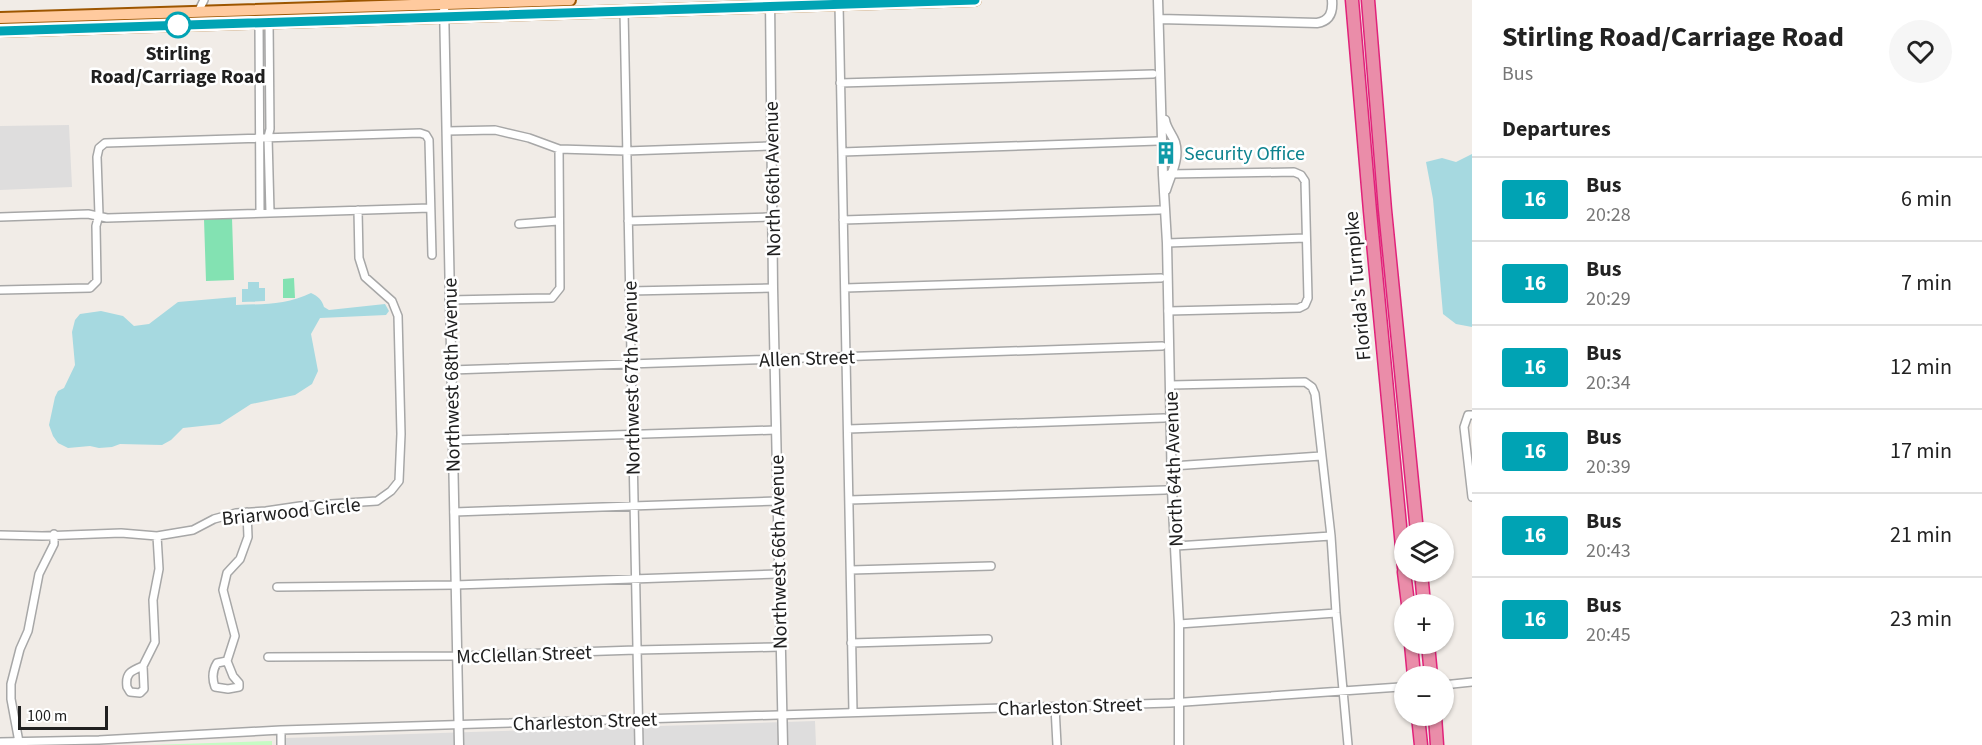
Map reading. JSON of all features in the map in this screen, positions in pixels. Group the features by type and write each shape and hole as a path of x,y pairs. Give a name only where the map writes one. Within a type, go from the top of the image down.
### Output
{"highway":[{"name":"Florida's Turnpike","path":"1352,0 1399,522"},
{"name":"Florida's Turnpike","path":"1368,0 1385,210 1416,522"},
{"path":"1419,726 1421,745"},
{"path":"1436,726 1437,745"}],"main road":[{"path":"0,18 198,12 264,5 444,4 570,0"},
{"path":"611,12 619,6 664,4 670,0"},
{"path":"0,31 611,12 770,3 839,4 975,0"},
{"path":"72,16 73,29"}],"street":[{"path":"198,12 204,0"},
{"name":"North 64th Avenue","path":"1158,0 1167,175 1165,193 1172,466 1179,624 1174,703 1179,745"},
{"path":"1159,19 1317,23 1324,22 1329,16 1333,9 1332,0"},
{"name":"North 66th Avenue","path":"770,3 775,359"},
{"name":"Northwest 68th Avenue","path":"444,4 459,745"},
{"path":"839,4 853,712"},
{"path":"264,5 260,48 270,212"},
{"name":"Northwest 67th Avenue","path":"624,11 639,745"},
{"path":"260,212 264,137 270,129 269,48 264,22"},
{"path":"260,48 269,48"},
{"path":"840,83 1153,74"},
{"name":"North 64th Avenue","path":"1162,107 1166,126 1176,150 1175,166 1167,175"},
{"path":"447,131 495,130 529,138 559,149 626,151 771,146"},
{"path":"0,290 90,288 97,281 96,226 99,216 97,157 99,148 105,143 420,132 429,140 432,255"},
{"path":"842,152 1158,141"},
{"path":"449,300 552,298 560,288 559,149"},
{"path":"1167,175 1294,172 1301,175 1305,181 1308,298 1305,305 1299,308 1168,311"},
{"path":"0,217 99,216 107,218 430,208"},
{"name":"Briarwood Circle","path":"0,535 121,533 157,536 193,530 214,519 236,513 377,501 391,491 399,481 401,434 398,316 392,301 365,277 359,258 358,210"},
{"path":"843,220 1161,210"},
{"path":"628,221 772,217"},
{"path":"519,224 558,221"},
{"path":"1167,243 1306,238"},
{"path":"845,288 1161,278"},
{"path":"629,291 773,288"},
{"name":"Allen Street","path":"451,370 1162,346"},
{"name":"Northwest 66th Avenue","path":"775,359 783,745"},
{"path":"1171,386 1305,382 1312,387 1315,394 1331,536 1348,745"},
{"path":"1470,415 1464,427 1472,497"},
{"path":"848,429 1164,418"},
{"path":"453,440 776,430"},
{"path":"1172,466 1321,456"},
{"path":"849,500 1165,490"},
{"path":"454,512 777,501"},
{"path":"227,661 217,663 215,667 213,679 215,687 228,689 239,687 227,661 235,636 223,590 227,573 240,559 248,537 247,512"},
{"path":"19,742 11,699 11,684 20,649 28,631 39,574 54,544 54,534"},
{"path":"143,666 155,642 153,600 159,569 157,536"},
{"path":"1176,546 1331,536"},
{"path":"851,570 991,566"},
{"path":"277,587 455,585 778,574"},
{"path":"1179,624 1336,613"},
{"path":"851,644 988,639"},
{"name":"McClellan Street","path":"268,657 456,656 780,647"},
{"path":"1454,684 1472,682"},
{"name":"Charleston Street","path":"0,742 99,743 281,730 1174,703 1394,688"},
{"path":"1055,707 1057,745"},
{"path":"281,730 281,745"}],"shaded area":[{"path":"69,125 72,187 0,190 0,126"},
{"path":"815,721 816,745 286,745 286,738"}],"green space":[{"path":"232,218 234,280 206,281 204,219"},
{"path":"294,278 295,298 283,298 283,279"},
{"path":"272,741 272,745 150,745"}],"water":[{"path":"1472,154 1472,327 1456,324 1443,314 1433,199 1426,162 1442,158 1456,162"},
{"path":"248,282 259,282 259,288 265,288 265,301 242,302 242,289 248,289"},
{"path":"311,293 316,295 324,307 329,310 385,304 389,311 386,315 320,318 311,334 318,371 312,384 295,395 251,404 220,424 183,428 162,445 120,444 99,448 90,446 68,448 58,443 53,436 49,425 55,397 58,391 64,388 75,365 72,332 75,320 80,314 101,311 123,316 134,326 149,324 178,302 236,297 236,305 265,304 293,300"}],"bus line":[{"name":"16","path":"0,31 975,0"}],"place":[{"name":"Stirling Road/Carriage Road","path":"178,25"},
{"name":"Security Office","path":"1166,153"}]}
